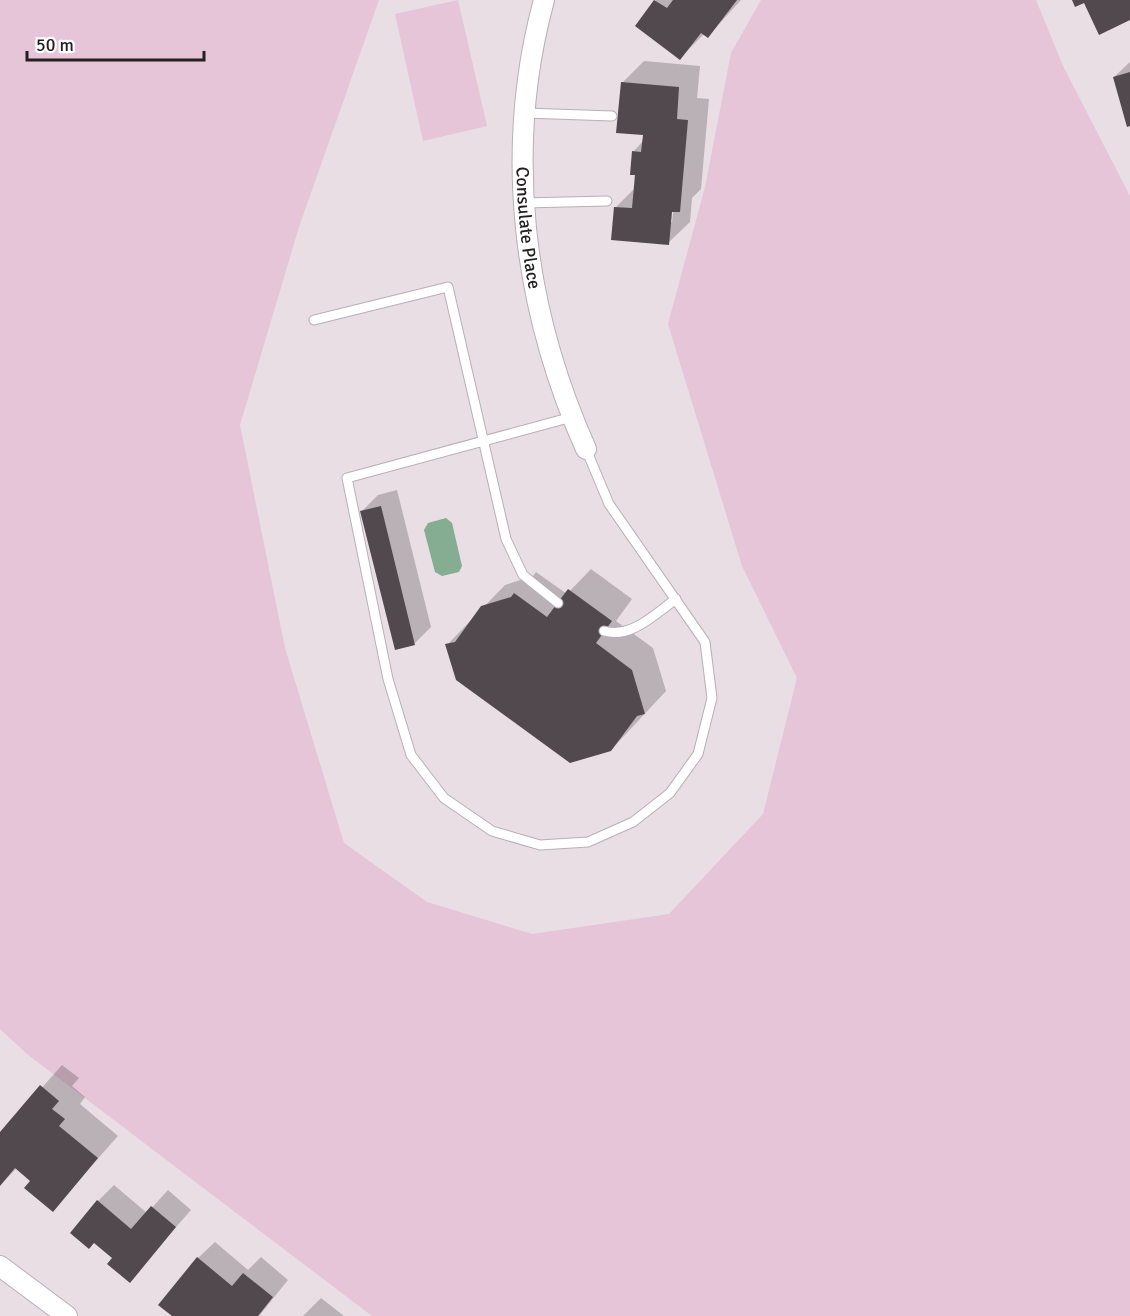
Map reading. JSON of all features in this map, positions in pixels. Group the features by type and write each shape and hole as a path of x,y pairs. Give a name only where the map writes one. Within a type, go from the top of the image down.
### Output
{"street":[{"name":"Consulate Place","path":"544,0 536,35 525,112 523,203 538,315 557,380 586,449"},
{"path":"0,1266 67,1316"}],"lane":[{"path":"525,112 612,116"},
{"path":"523,203 607,201"},
{"path":"314,320 448,287 485,438 506,538 523,575 558,603"},
{"path":"572,417 485,438 347,477 388,679 411,755 444,798 492,831 540,845 588,842 633,822 670,793 698,753 712,698 705,642 609,504 586,449"},
{"path":"604,631 614,634 634,629 676,599"}],"shaded area":[{"path":"0,0 379,0 299,227 240,425 285,648 344,843 427,902 532,934 669,914 763,814 797,678 742,566 668,324 705,187 731,53 761,0 1036,0 1063,66 1130,196 1130,1316 372,1316 27,1054 0,1029"},
{"path":"458,0 487,126 423,141 395,14"},
{"path":"446,518 452,523 462,566 459,572 442,576 435,572 424,530 428,523"}],"building":[{"path":"654,0 667,8 673,0 737,0 708,38 701,33 680,60 635,26"},
{"path":"1072,0 1130,0 1130,20 1099,35 1084,3 1075,7"},
{"path":"1130,72 1130,126 1127,127 1113,77"},
{"path":"621,82 679,87 677,119 688,120 680,212 672,212 669,245 611,240 614,207 632,208 635,175 630,175 632,151 641,152 643,135 616,133"},
{"path":"381,506 415,645 395,650 360,511"},
{"path":"568,589 612,621 596,643 632,670 645,714 637,716 611,751 570,763 456,680 445,644 455,642 481,606 511,597 514,593 547,617"},
{"path":"40,1085 59,1101 52,1109 65,1119 59,1126 98,1158 53,1212 24,1188 30,1181 15,1168 0,1186 0,1132"},
{"path":"97,1200 131,1229 151,1206 176,1227 130,1283 107,1264 112,1258 94,1243 89,1249 70,1233"},
{"path":"197,1257 232,1286 243,1273 273,1297 258,1316 172,1316 158,1305"}]}
